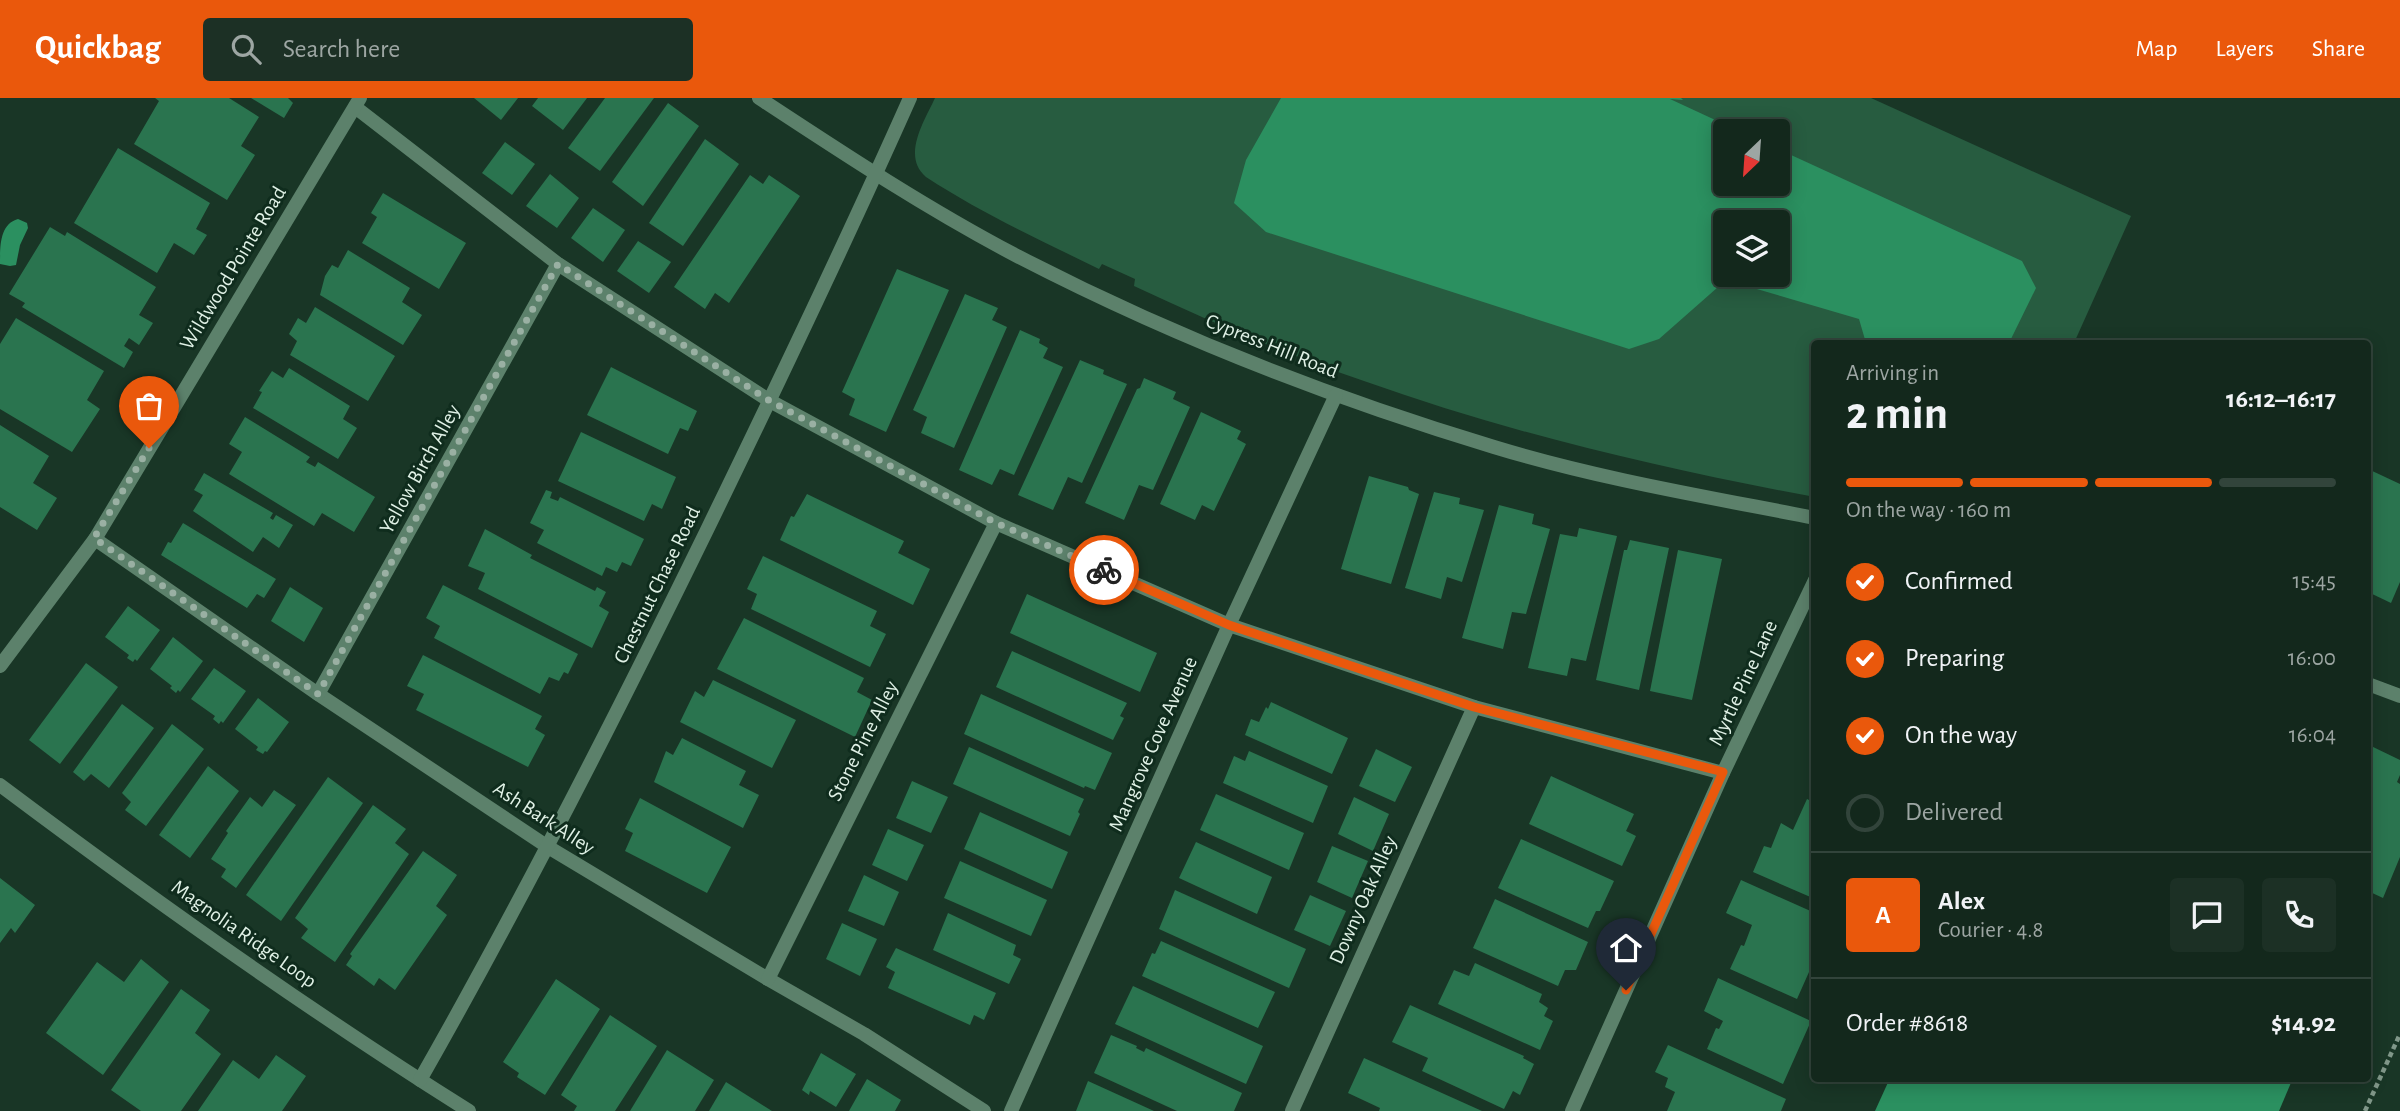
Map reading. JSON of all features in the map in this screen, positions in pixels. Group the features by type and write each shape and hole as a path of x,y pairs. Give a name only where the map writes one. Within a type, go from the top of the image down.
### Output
{"street":[{"name":"Cypress Hill Road","path":"759,98 876,176 1018,257 1147,319 1336,395 1495,448 1630,482 1811,517"},
{"name":"Chestnut Chase Road","path":"420,1080 606,736 770,401 910,98"},
{"path":"358,102 558,264 770,401 996,523 1229,625 1474,707 1723,772"},
{"name":"Wildwood Pointe Road","path":"0,666 94,538 358,102"},
{"name":"Yellow Birch Alley","path":"318,694 558,264"},
{"name":"Mangrove Cove Avenue","path":"1011,1111 1229,625 1336,395"},
{"name":"Stone Pine Alley","path":"768,979 996,523"},
{"name":"Ash Bark Alley","path":"94,538 318,694 548,847 864,1034 984,1111"},
{"name":"Myrtle Pine Lane","path":"1572,1111 1723,772 1811,588"},
{"path":"2371,685 2400,696"},
{"name":"Downy Oak Alley","path":"1292,1111 1474,707"},
{"name":"Magnolia Ridge Loop","path":"0,785 163,904 469,1111"}],"path":[{"path":"2365,1111 2400,1034"}],"shaded area":[{"path":"935,98 1871,98 2131,216 2075,340 1811,340 1811,496 1644,462 1531,433 1419,400 1276,348 1134,286 1135,279 1102,264 1099,269 968,202 926,177 915,159 917,138"},
{"path":"1281,98 1681,98 1683,100 1670,99 1713,119 1713,196 1790,196 1790,155 2022,261 2036,288 2010,340 1865,340 1859,319 1750,287 1790,287 1790,210 1713,210 1713,287 1718,287 1659,339 1629,349 1266,232 1234,203 1246,160"},
{"path":"18,219 27,223 28,228 20,245 16,265 0,264 4,230"},
{"path":"1888,1082 2291,1082 2279,1111 1875,1111"}],"building":[{"path":"155,98 229,98 259,117 241,146 255,155 227,200 134,144 159,101"},
{"path":"251,98 288,98 293,103 284,118"},
{"path":"474,98 518,98 501,120"},
{"path":"538,98 587,98 563,130 532,106"},
{"path":"605,98 654,98 600,171 568,148"},
{"path":"668,103 699,126 643,206 612,182"},
{"path":"705,139 739,164 683,246 649,223"},
{"path":"505,142 535,164 512,195 482,173"},
{"path":"118,148 210,203 196,229 207,235 194,255 174,243 157,273 74,223"},
{"path":"550,174 579,198 557,228 526,206"},
{"path":"750,175 763,184 769,175 800,196 729,303 715,293 705,309 674,287"},
{"path":"383,193 466,243 439,289 362,243 377,217 371,213"},
{"path":"593,208 625,230 603,262 571,238"},
{"path":"50,227 65,236 67,232 156,287 139,315 153,323 139,345 129,338 124,346 133,352 124,368 22,307 25,303 9,294"},
{"path":"638,241 671,262 649,293 617,271"},
{"path":"348,250 410,288 402,302 422,315 403,345 320,295 325,276 332,265 338,268"},
{"path":"897,269 949,290 886,432 849,415 855,399 842,392"},
{"path":"965,294 998,308 992,320 1007,327 954,448 921,433 927,417 913,410"},
{"path":"315,307 395,356 368,401 290,355 297,341 289,334 298,318 306,323"},
{"path":"16,318 104,371 87,400 100,409 72,452 0,409 0,344"},
{"path":"1020,330 1040,339 1039,343 1048,348 1043,358 1063,367 1014,475 1000,469 992,485 959,470"},
{"path":"1080,360 1127,384 1082,483 1068,477 1053,510 1018,495"},
{"path":"611,367 697,411 688,431 680,428 668,454 587,415"},
{"path":"289,368 350,406 343,419 357,428 338,459 253,408 262,392 259,391 272,371 283,378"},
{"path":"1144,378 1176,392 1173,399 1190,407 1153,490 1139,485 1124,520 1085,503"},
{"path":"1201,412 1241,431 1237,439 1246,444 1214,511 1202,505 1195,520 1160,504"},
{"path":"245,417 310,457 306,462 315,467 318,462 375,497 354,532 322,513 314,526 229,474 242,452 229,444"},
{"path":"0,425 49,456 33,483 57,498 37,530 0,507"},
{"path":"581,432 676,477 662,509 652,504 644,521 558,481"},
{"path":"2371,470 2400,484 2400,582 2391,603 2371,593"},
{"path":"204,473 273,513 270,518 273,520 276,515 293,525 279,548 263,537 253,552 193,511 203,495 194,490"},
{"path":"1369,476 1408,487 1419,494 1391,584 1341,569"},
{"path":"546,490 552,492 550,498 558,501 560,497 644,539 631,566 622,562 617,572 606,567 602,576 537,543 544,530 530,523"},
{"path":"1434,492 1460,498 1459,504 1484,510 1462,582 1447,577 1441,599 1405,588"},
{"path":"807,494 904,541 898,553 930,569 913,605 780,540 791,516 794,517"},
{"path":"1499,505 1534,514 1532,524 1550,529 1526,614 1512,612 1503,649 1462,638"},
{"path":"183,523 276,579 264,598 257,594 247,608 161,555"},
{"path":"1579,528 1617,536 1586,661 1571,658 1567,676 1528,668 1560,534 1577,537"},
{"path":"485,529 532,555 530,558 595,591 597,587 606,592 599,606 609,612 592,648 478,589 485,573 468,566"},
{"path":"1630,540 1669,548 1639,690 1596,680 1624,550 1627,550"},
{"path":"1678,550 1722,559 1692,700 1650,691"},
{"path":"763,556 877,611 870,626 886,634 870,667 751,609 757,594 747,589"},
{"path":"443,585 578,654 568,674 564,672 559,681 549,677 540,694 434,638 440,626 426,618"},
{"path":"290,587 323,608 304,642 271,621"},
{"path":"1027,594 1157,653 1140,692 1010,633"},
{"path":"128,606 160,630 137,661 135,659 133,662 127,658 129,655 105,637"},
{"path":"744,618 864,678 857,692 872,700 855,737 717,669"},
{"path":"173,637 203,661 180,692 178,690 176,693 170,688 172,686 150,669"},
{"path":"1012,651 1127,703 1120,716 1124,718 1113,740 996,687"},
{"path":"423,655 542,716 535,729 545,735 528,767 416,710 424,694 407,686"},
{"path":"86,663 118,687 60,764 29,740"},
{"path":"214,668 246,691 223,723 221,721 219,724 213,719 215,716 191,699"},
{"path":"713,680 796,720 772,768 680,722 695,691 704,697"},
{"path":"981,694 1112,753 1095,790 1085,786 1084,788 964,734"},
{"path":"258,698 289,722 263,754 235,729"},
{"path":"1271,702 1348,738 1332,774 1245,735 1251,719 1259,722"},
{"path":"122,704 154,728 109,788 91,774 84,781 73,772"},
{"path":"172,724 204,749 146,826 125,810 131,802 122,793"},
{"path":"682,738 746,771 739,785 759,795 743,828 654,782 666,751 673,755"},
{"path":"2371,746 2400,760 2397,782 2400,784 2400,857 2383,898 2371,892"},
{"path":"969,747 1084,799 1070,836 953,784"},
{"path":"1376,749 1412,767 1395,802 1359,786"},
{"path":"1249,751 1328,786 1313,823 1223,783 1234,756 1245,761"},
{"path":"208,766 239,791 190,858 159,835"},
{"path":"1551,776 1634,814 1626,831 1636,836 1622,866 1529,824"},
{"path":"328,777 363,803 281,921 246,895"},
{"path":"912,781 948,797 931,833 896,818"},
{"path":"274,790 296,805 236,888 221,877 226,869 211,859 228,833 226,831 250,797 262,807"},
{"path":"1216,794 1304,833 1289,870 1200,830"},
{"path":"1354,797 1389,814 1373,851 1338,834"},
{"path":"640,798 731,847 707,893 625,851 633,833 625,829"},
{"path":"1807,799 1811,801 1811,897 1753,872 1764,846 1771,848 1781,823 1793,830"},
{"path":"373,805 406,829 395,843 409,854 335,962 301,938 308,929 295,918"},
{"path":"980,812 1068,852 1052,889 964,849"},
{"path":"888,829 924,845 907,881 872,865"},
{"path":"1521,839 1614,881 1600,911 1596,911 1588,928 1498,888"},
{"path":"1196,842 1272,877 1257,914 1179,878"},
{"path":"1332,846 1368,861 1352,898 1317,882"},
{"path":"423,851 457,875 436,906 447,915 395,990 379,978 374,986 346,965 352,956 350,954"},
{"path":"960,861 1047,900 1031,936 944,898"},
{"path":"864,875 899,892 884,926 848,911"},
{"path":"0,878 35,905 15,933 11,928 0,943"},
{"path":"1741,880 1811,911 1811,973 1809,972 1797,999 1730,969 1741,945 1744,946 1752,925 1726,913"},
{"path":"1175,890 1306,949 1289,988 1159,929"},
{"path":"1310,895 1346,911 1330,946 1294,930"},
{"path":"1495,899 1588,942 1576,970 1565,970 1558,986 1473,948"},
{"path":"948,913 1016,945 1013,955 1021,959 1009,984 933,950"},
{"path":"842,923 877,939 860,976 826,959"},
{"path":"1161,941 1275,992 1258,1028 1142,976 1152,953 1155,954"},
{"path":"896,948 996,993 984,1020 974,1015 970,1025 888,988 895,972 886,967"},
{"path":"141,959 169,982 103,1075 46,1033 97,962 124,982"},
{"path":"1475,963 1542,994 1539,1002 1548,1008 1544,1016 1553,1021 1540,1050 1438,1004 1454,970 1469,976"},
{"path":"1718,978 1811,1021 1783,1084 1707,1049 1716,1028 1719,1029 1723,1021 1704,1011"},
{"path":"556,979 600,1009 545,1095 517,1077 519,1073 503,1062"},
{"path":"1133,986 1263,1046 1246,1084 1115,1024"},
{"path":"181,989 210,1010 195,1033 221,1054 181,1111 141,1111 111,1090"},
{"path":"1410,1005 1524,1056 1523,1058 1534,1064 1520,1095 1513,1091 1504,1109 1422,1071 1428,1058 1392,1042"},
{"path":"610,1015 657,1046 615,1111 574,1111 577,1106 561,1095"},
{"path":"1111,1035 1137,1046 1136,1048 1144,1052 1146,1048 1242,1093 1234,1111 1177,1111 1094,1073"},
{"path":"1668,1045 1786,1099 1781,1111 1667,1111 1675,1092 1665,1087 1668,1078 1655,1072"},
{"path":"667,1050 714,1080 695,1111 630,1111"},
{"path":"821,1053 856,1074 836,1107 810,1091 809,1095 802,1090"},
{"path":"276,1055 306,1076 282,1111 198,1111 233,1060 259,1079"},
{"path":"1364,1058 1482,1111 1379,1111 1380,1108 1348,1093"},
{"path":"867,1079 901,1100 895,1111 849,1111"},
{"path":"1088,1081 1154,1111 1076,1111"},
{"path":"726,1082 772,1111 709,1111"}],"way so far":[{"path":"149,448 94,538 318,694 558,264 770,401 996,523 1104,570"}],"route":[{"path":"1104,570 1229,625 1474,707 1723,772 1626,990"}]}
